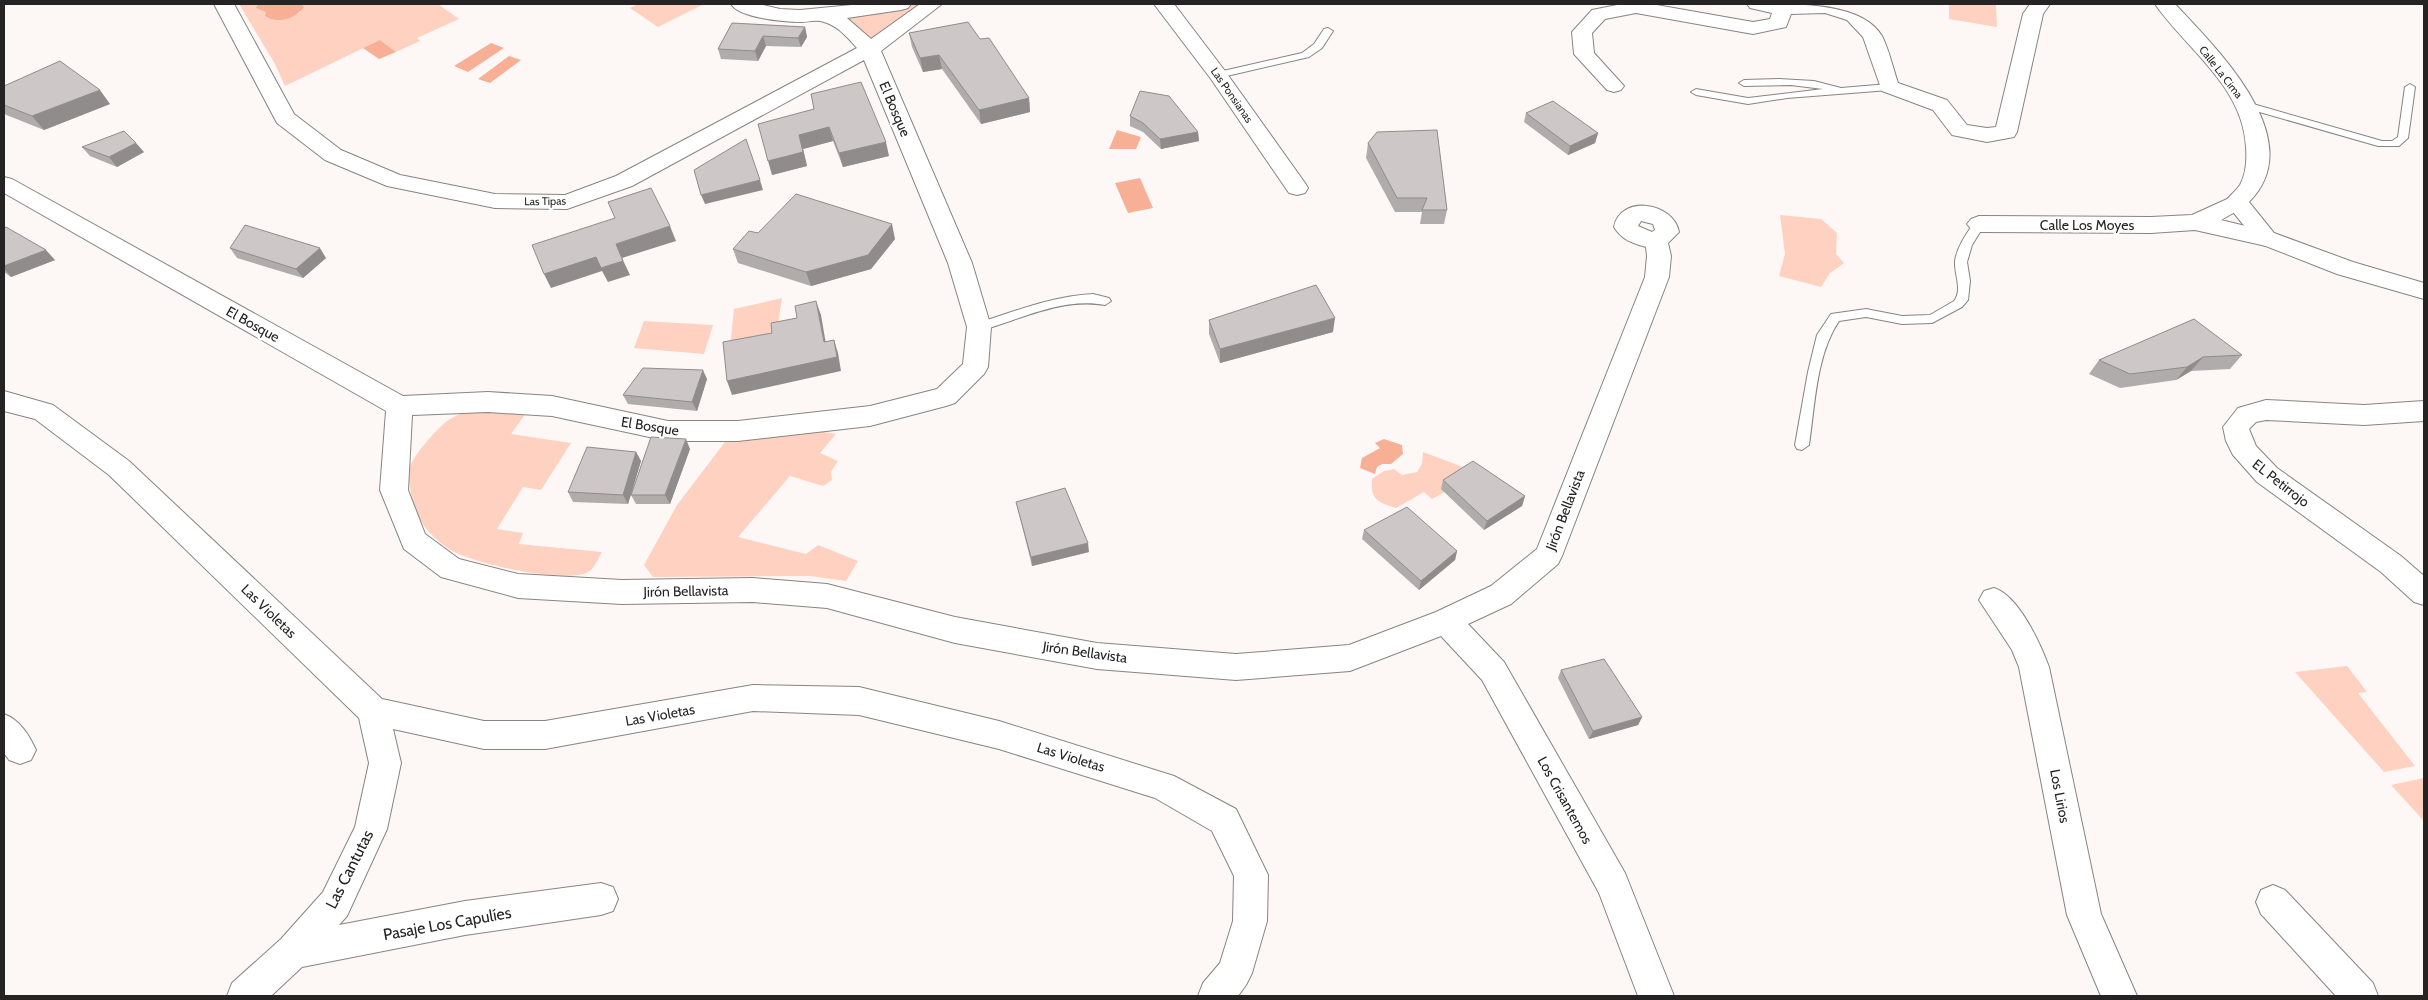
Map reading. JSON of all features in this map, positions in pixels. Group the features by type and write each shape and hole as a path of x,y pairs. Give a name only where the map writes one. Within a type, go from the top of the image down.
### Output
{"street":[{"name":"Las Tipas","path":"224,4 285,118 334,155 395,181 495,202 567,202 624,181 870,49 932,4"},
{"path":"741,4 791,16 826,15 901,4"},
{"name":"Las Ponsianas","path":"1164,4 1218,75 1297,188"},
{"path":"1757,4 1783,9 1827,7 1854,16 1872,35 1889,87 1940,105 1960,130 1987,135 2006,132 2033,14 2040,4"},
{"name":"Calle La Cima","path":"2165,4 2224,72 2246,105 2258,138 2258,164 2251,186 2236,202"},
{"path":"1614,86 1584,54 1582,32 1599,14 1636,6 1753,28 1779,23 1783,9"},
{"name":"El Bosque","path":"4,184 399,406 488,402 552,406 668,432 738,432 870,416 946,396 975,367 979,327 960,263 870,49 845,24 826,15"},
{"name":"Calle Los Moyes","path":"2195,222 2218,213 2236,202 2266,238"},
{"name":"Calle Los Moyes","path":"1979,224 2150,225 2195,222 2266,238 2345,268 2424,291"},
{"name":"Jirón Bellavista","path":"399,406 394,490 414,541 451,569 518,586 622,592 753,590 827,596 955,630 1097,656 1236,667 1350,658 1446,621 1501,595 1548,556 1657,277 1659,256 1656,240"},
{"name":"Las Violetas","path":"4,401 44,412 119,468 373,711 484,734 545,734 753,698 859,701 999,734 1163,786 1224,820 1251,875 1250,921 1234,973 1216,996"},
{"name":"EL Petirrojo","path":"2424,411 2364,415 2266,410 2247,415 2236,427 2239,444 2254,464 2391,564 2424,593"},
{"name":"Los Lirios","path":"1994,600 2025,644 2034,667 2084,915 2119,996"},
{"name":"Los Crisantemos","path":"1446,621 1493,671 1498,679 1613,885 1656,996"},
{"name":"Las Cantutas","path":"245,996 293,951 335,904 371,829 385,763 373,711"},
{"name":"Pasaje Los Capulíes","path":"293,951 466,918 601,899"},
{"path":"2273,902 2360,996"}],"lane":[{"path":"1218,75 1305,55 1318,46 1328,31"},
{"path":"1744,83 1772,81 1805,83 1847,92"},
{"path":"1696,92 1748,101 1787,95 1847,92 1889,87"},
{"path":"2246,105 2362,139 2382,144 2395,144 2403,138 2410,87"},
{"path":"1802,445 1814,372 1823,335 1836,317 1866,313 1902,320 1932,319 1958,304 1962,300 1964,281 1961,262 1966,245 1979,224"},
{"path":"979,327 1077,298 1095,298 1105,301"}],"shaded area":[{"path":"239,4 258,4 256,5 281,19 300,13 301,4 438,4 459,19 417,38 420,41 396,52 380,40 285,86 275,64"},
{"path":"258,4 301,4 304,7 296,15 286,19 275,20 265,16 266,12 256,8"},
{"path":"638,4 704,4 658,27 630,8"},
{"path":"903,4 932,4 870,49 826,15"},
{"path":"1949,4 1996,4 1997,27 1949,19"},
{"path":"380,40 396,52 379,59 363,48"},
{"path":"491,43 504,48 468,72 454,66"},
{"path":"509,56 521,60 490,83 478,79"},
{"path":"1117,130 1141,137 1136,149 1109,149"},
{"path":"1140,178 1153,208 1128,213 1115,183"},
{"path":"1780,215 1821,219 1837,233 1836,254 1844,263 1830,273 1821,287 1779,276 1785,254"},
{"path":"782,298 776,337 729,356 734,309"},
{"path":"644,321 713,325 704,354 634,348"},
{"path":"474,409 529,409 511,434 571,443 541,490 523,487 497,529 523,533 519,544 602,552 596,564 589,572 574,575 557,575 514,570 493,565 457,553 446,547 421,522 412,497 408,474 410,466 424,445 447,421"},
{"path":"813,430 836,434 820,453 838,461 831,472 832,480 823,486 790,476 738,537 806,554 818,545 858,561 846,581 810,576 653,577 644,565 677,505 728,438"},
{"path":"1384,439 1402,445 1403,454 1391,464 1382,464 1377,467 1375,474 1360,468 1362,458 1380,448 1375,443"},
{"path":"1423,452 1471,470 1445,492 1432,499 1424,492 1396,508 1376,499 1372,492 1372,479 1384,471 1394,469 1402,475 1417,472 1422,464"},
{"path":"2347,666 2367,692 2358,693 2415,766 2384,772 2295,672"},
{"path":"2424,778 2424,821 2391,785"}],"building":[{"path":"968,22 980,39 989,38 1029,98 979,110 939,55 920,58 909,33"},
{"path":"732,23 805,27 798,38 763,36 755,51 718,49"},
{"path":"60,61 100,90 32,116 4,105 4,86"},
{"path":"861,82 886,142 839,153 829,127 799,135 803,152 768,161 758,124 814,109 811,94"},
{"path":"1140,91 1169,96 1198,132 1160,139 1143,123 1130,116"},
{"path":"1553,101 1598,133 1570,146 1526,113"},
{"path":"1437,130 1447,210 1422,210 1427,198 1397,198 1368,143 1377,132"},
{"path":"124,131 136,143 109,157 82,147"},
{"path":"746,139 760,180 701,195 694,170"},
{"path":"651,188 670,226 616,244 623,261 601,268 596,257 544,274 532,245 615,218 608,202"},
{"path":"796,194 892,224 868,255 806,272 733,249 749,231 758,233"},
{"path":"245,225 320,248 296,269 230,248"},
{"path":"6,227 46,250 4,266 4,228"},
{"path":"1316,285 1335,318 1220,349 1209,320"},
{"path":"816,301 824,342 834,340 837,357 727,381 723,342 772,333 771,323 797,318 795,306"},
{"path":"2194,319 2242,355 2203,357 2187,367 2130,374 2099,360"},
{"path":"643,368 703,370 692,402 623,395"},
{"path":"651,437 686,439 665,495 631,495"},
{"path":"587,447 636,452 623,495 568,492"},
{"path":"1473,461 1525,496 1487,521 1443,480"},
{"path":"1065,488 1088,543 1031,557 1016,502"},
{"path":"1407,507 1457,551 1421,581 1364,530"},
{"path":"1604,659 1642,717 1593,731 1561,670"}]}
